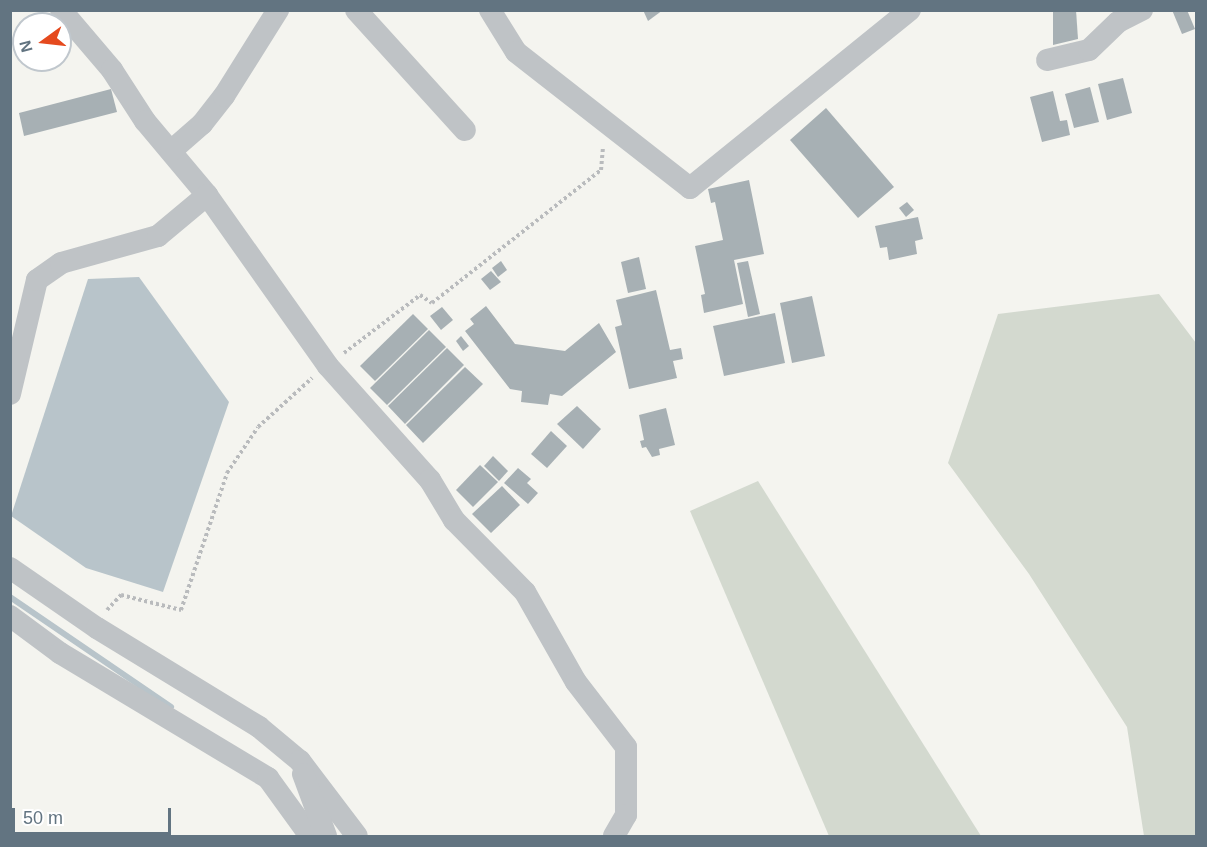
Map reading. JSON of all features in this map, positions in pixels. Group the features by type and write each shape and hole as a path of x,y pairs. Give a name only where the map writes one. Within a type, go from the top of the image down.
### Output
{"street":[{"path":"62,10 112,70 145,121 207,195 328,366 430,480 454,520 525,592 576,682 626,747 626,814 614,837"},
{"path":"171,151 202,124 224,96 278,10"},
{"path":"356,10 465,130"},
{"path":"490,10 516,52 690,188 910,10"},
{"path":"1047,60 1089,50 1118,22 1142,10"},
{"path":"10,394 37,280 61,263 158,236 207,195"},
{"path":"10,568 97,628 259,728 300,760 357,837"},
{"path":"10,616 60,653 268,778 310,837"},
{"path":"300,760 311,801 326,837"}],"shaded area":[{"path":"139,277 229,402 163,592 86,568 11,516 88,279"},
{"path":"1159,294 1196,343 1196,836 1144,836 1127,727 1029,574 948,463 998,314"},
{"path":"758,481 981,836 829,836 690,511"}],"building":[{"path":"643,10 663,10 648,21"},
{"path":"1053,10 1076,10 1078,39 1053,45"},
{"path":"1172,10 1187,10 1195,29 1182,34"},
{"path":"1123,78 1132,113 1107,120 1098,84"},
{"path":"1090,87 1099,122 1074,128 1065,94"},
{"path":"111,89 117,112 24,136 19,113"},
{"path":"1053,91 1060,121 1067,120 1070,135 1042,142 1030,97"},
{"path":"826,108 894,187 858,218 790,140"},
{"path":"749,180 764,254 734,260 743,304 704,313 701,295 705,294 695,246 723,240 715,202 711,203 708,189"},
{"path":"907,202 914,210 906,217 899,208"},
{"path":"918,217 923,239 915,241 917,254 889,260 887,247 880,248 875,226"},
{"path":"639,257 646,289 628,293 621,262"},
{"path":"501,261 507,270 498,277 492,268"},
{"path":"748,261 760,314 748,317 737,263"},
{"path":"491,271 501,282 490,290 481,279"},
{"path":"656,290 670,350 681,348 683,359 673,361 677,378 629,389 615,327 622,325 616,300"},
{"path":"812,296 825,356 792,363 780,303"},
{"path":"486,306 515,344 565,351 599,323 616,352 562,396 550,394 548,405 521,402 522,391 510,389 465,331 474,324 470,319"},
{"path":"442,307 453,320 441,330 430,316"},
{"path":"775,313 785,363 724,376 713,326"},
{"path":"413,314 428,329 375,381 360,366"},
{"path":"429,330 446,347 387,405 370,388"},
{"path":"461,336 469,346 463,351 456,341"},
{"path":"447,348 464,365 405,424 388,406"},
{"path":"465,367 483,384 423,443 406,425"},
{"path":"577,406 601,429 583,449 557,424"},
{"path":"666,408 675,445 659,449 660,455 652,457 646,447 642,448 640,441 644,440 639,415"},
{"path":"551,431 567,446 547,468 531,454"},
{"path":"493,456 508,471 499,481 484,466"},
{"path":"480,465 498,482 473,507 456,490"},
{"path":"518,468 531,479 527,483 538,493 528,504 504,483"},
{"path":"502,486 520,505 491,533 472,514"}],"waterway":[{"path":"10,597 171,707"}]}
